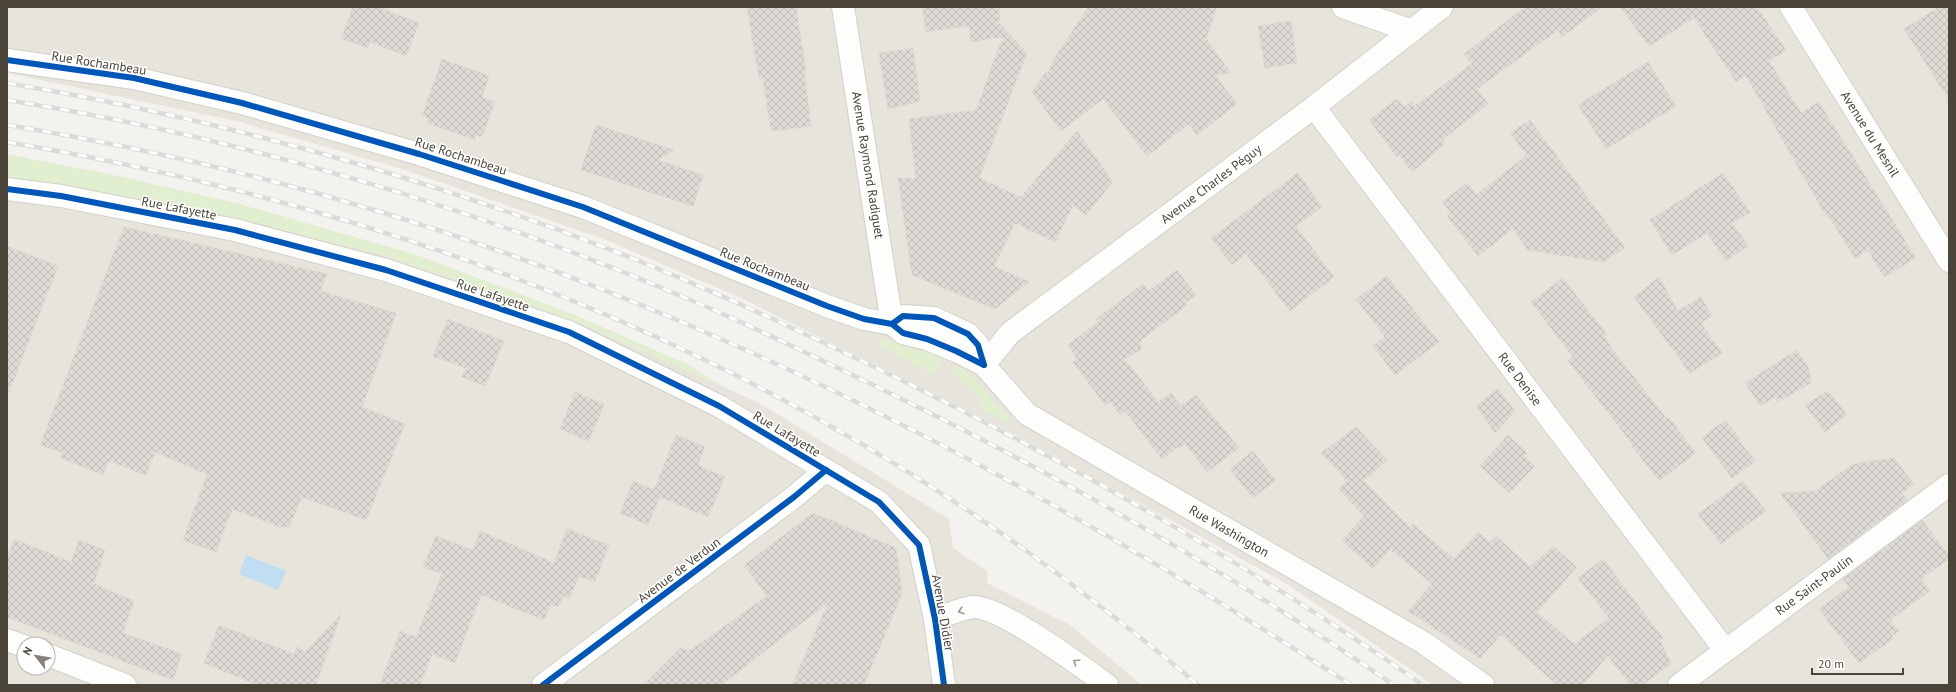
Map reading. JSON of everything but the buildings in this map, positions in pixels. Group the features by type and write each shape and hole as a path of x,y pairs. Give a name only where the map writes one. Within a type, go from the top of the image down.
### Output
{"street":[{"name":"Avenue Raymond Radiguet","path":"843,7 892,324"},
{"path":"1343,7 1412,31"},
{"name":"Avenue Charles Péguy","path":"984,365 1010,333 1314,107 1442,7"},
{"name":"Avenue du Mesnil","path":"1791,7 1949,261"},
{"name":"Rue Rochambeau","path":"7,60 134,78 242,103 419,154 583,207 827,306 864,319 892,324 903,333 927,339 984,365"},
{"name":"Rue Denise","path":"1314,107 1725,650"},
{"name":"Rue Lafayette","path":"7,189 61,196 235,230 386,270 569,332 719,406 879,502 919,545"},
{"name":"Rue Washington","path":"984,365 1027,414 1424,643 1483,685"},
{"name":"Avenue de Verdun","path":"543,685 794,496 826,470"},
{"name":"Rue Saint-Paulin","path":"1679,685 1949,485"},
{"name":"Avenue Didier","path":"919,545 935,619 944,685"},
{"path":"935,619 973,607 991,611 1052,646 1108,685"},
{"path":"56,658 126,685"}],"shaded area":[{"path":"7,7 1949,7 1949,685 1433,685 1287,584 1012,433 741,298 606,240 402,169 236,121 7,73"},
{"path":"7,177 201,211 383,255 573,320 726,388 759,403 949,519 953,548 987,571 987,583 1070,625 1142,685 7,685"}],"green space":[{"path":"7,154 123,177 240,204 414,254 575,315 687,364 726,388 573,320 383,255 201,211 7,177"},
{"path":"880,339 913,345 945,355 933,375 877,345"},
{"path":"958,365 1009,415 1008,422 979,407 982,398 951,374"}],"water":[{"path":"246,555 286,571 278,590 239,574"}],"railway":[{"path":"7,83 85,97 239,131 391,174 540,223 614,251 722,296 899,379 1034,448 1101,485 1167,522 1297,601 1423,685"},
{"path":"7,100 183,134 272,156 360,181 447,208 533,238 618,270 700,304 765,333 940,418 1073,488 1204,563 1332,643 1394,685"},
{"path":"7,125 182,159 355,204 441,231 525,260 609,292 691,326 777,364 862,405 946,447 1029,492 1192,585 1351,685"},
{"path":"7,142 157,171 303,208 446,253 586,306 722,368 854,439 982,520 1105,610 1164,656 1198,685"}],"cycle path":[{"path":"7,60 134,78 242,103 419,154 583,207 827,306 864,319 892,324 903,333 927,339 984,365"},
{"path":"7,189 61,196 235,230 386,270 569,332 719,406 879,502 919,545 935,619 944,685"},
{"path":"892,324 903,316 934,318 968,334 978,345 984,365"},
{"path":"543,685 794,497 826,470"}]}
